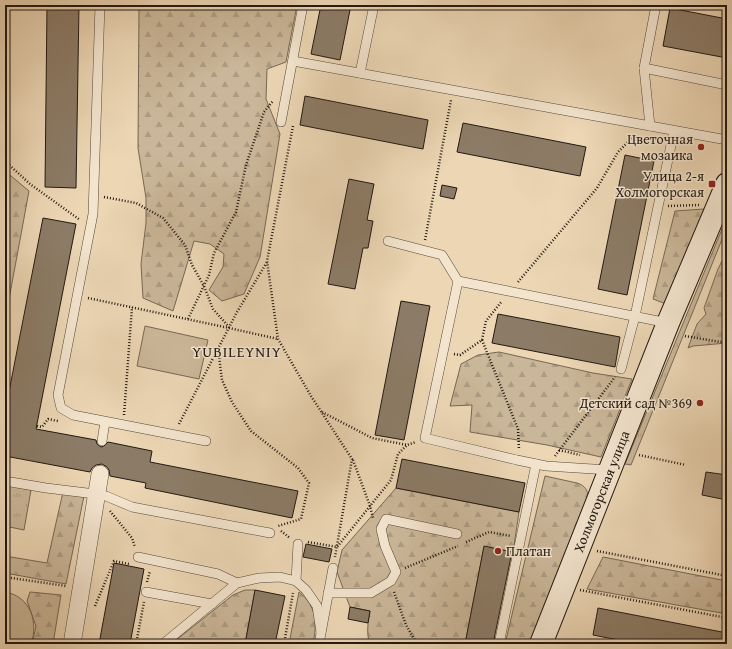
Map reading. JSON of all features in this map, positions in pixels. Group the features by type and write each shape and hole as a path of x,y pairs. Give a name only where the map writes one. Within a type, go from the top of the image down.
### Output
{"main road":[{"name":"Холмогорская улица","path":"544,643 668,323 727,184"}],"street":[{"path":"72,644 102,495 100,474"}],"lane":[{"path":"100,5 93,214 58,395 61,408 73,415 206,442"},
{"path":"281,122 303,5"},
{"path":"360,73 374,5"},
{"path":"650,126 644,68 656,5"},
{"path":"293,60 727,140"},
{"path":"644,68 727,85"},
{"path":"621,369 635,316 674,130"},
{"path":"388,242 442,255 458,281 425,438 546,466 610,470"},
{"path":"458,281 668,323"},
{"path":"102,441 105,422"},
{"path":"500,644 536,464"},
{"path":"5,481 102,495 132,507 272,530"},
{"path":"328,593 371,593 390,582 396,572 385,546 381,529 386,519 457,534"},
{"path":"296,581 298,544"},
{"path":"137,561 218,574 237,583"},
{"path":"319,644 333,568"},
{"path":"163,644 237,583 259,578 280,577 296,581 306,590 317,606 321,632"},
{"path":"146,592 212,604"}],"path":[{"path":"188,319 209,275 214,253 236,212 246,165 264,112 289,80"},
{"path":"423,250 451,97"},
{"path":"293,124 267,261 278,340 352,459 333,568"},
{"path":"517,460 520,449 518,429 482,340 486,321 597,188 618,152 640,130"},
{"path":"5,161 30,184 85,223"},
{"path":"93,195 136,203 163,218 185,245 192,265 204,286 213,309 229,328"},
{"path":"658,206 703,204"},
{"path":"174,435 237,312 267,261"},
{"path":"76,296 188,319 278,340"},
{"path":"123,425 132,307"},
{"path":"685,336 720,342 727,341"},
{"path":"443,352 460,355 482,340"},
{"path":"218,349 222,380 232,402 251,431 298,468 309,483 301,519 272,530"},
{"path":"546,466 621,369"},
{"path":"322,412 372,438 407,445"},
{"path":"337,547 391,480 398,454 407,445 425,438"},
{"path":"638,455 686,465"},
{"path":"94,609 114,561 137,561 132,538 106,507 102,495"},
{"path":"396,572 489,532 522,538"},
{"path":"298,544 305,542 337,547"},
{"path":"596,551 727,576"},
{"path":"136,644 150,567"},
{"path":"5,577 70,587"},
{"path":"284,644 296,581"},
{"path":"579,590 727,618"}],"green space":[{"path":"139,5 297,5 286,62 267,69 266,99 280,134 260,257 244,294 222,301 209,290 223,267 224,254 210,244 194,241 173,311 143,298 141,264 146,223 146,198 138,148"},
{"path":"5,171 29,191 5,321"},
{"path":"704,209 669,305 653,299 675,211"},
{"path":"727,217 727,227 631,465 625,464"},
{"path":"727,251 727,343 693,346 688,348 697,324 706,314 704,308 718,269"},
{"path":"145,326 208,340 199,379 137,366"},
{"path":"499,352 593,373 632,379 601,457 547,445 470,432 472,405 450,406 461,364 478,355"},
{"path":"545,476 577,483 586,489 588,495 531,644 505,644"},
{"path":"5,485 31,490 24,530 5,526"},
{"path":"396,488 519,512 513,552 484,547 465,644 370,644 368,624 370,611 350,607 337,572 342,550"},
{"path":"63,492 84,496 66,584 5,573 5,556 47,563"},
{"path":"603,557 727,581 727,614 587,589"},
{"path":"245,590 255,590 245,644 171,644 233,595"},
{"path":"5,592 14,594 21,599 30,611 34,627 31,644 5,644"},
{"path":"30,592 61,595 53,644 32,644 36,626 27,601"},
{"path":"299,592 309,603 314,616 315,629 313,644 289,644"}],"building":[{"path":"47,5 79,5 76,188 45,187"},
{"path":"321,5 351,5 340,60 311,54"},
{"path":"670,8 727,19 727,58 663,46"},
{"path":"305,96 428,120 423,149 300,125"},
{"path":"463,123 586,147 580,176 457,152"},
{"path":"625,155 654,161 627,295 598,289"},
{"path":"349,179 374,184 367,220 373,221 368,248 363,248 355,289 328,284"},
{"path":"442,185 457,188 454,199 440,196"},
{"path":"43,218 76,224 36,429 96,440 97,444 101,447 108,442 152,451 150,462 298,491 292,518 145,488 146,483 110,476 107,467 102,464 96,465 90,472 5,456 5,412"},
{"path":"401,301 430,306 404,440 375,435"},
{"path":"498,314 620,337 615,367 492,343"},
{"path":"402,459 525,483 519,512 396,488"},
{"path":"706,472 727,475 727,500 702,495"},
{"path":"306,544 332,549 329,562 303,557"},
{"path":"484,546 512,552 493,644 465,644"},
{"path":"114,563 144,569 130,644 99,644"},
{"path":"255,590 285,596 275,644 245,644"},
{"path":"350,607 370,611 368,623 348,619"},
{"path":"598,608 727,633 727,644 639,644 593,635"}],"place":[{"name":"Цветочная мозаика","path":"701,147"},
{"name":"Улица 2-я Холмогорская","path":"712,184"},
{"name":"Детский сад №369","path":"700,403"},
{"name":"Платан","path":"498,551"}],"district":[{"name":"YUBILEYNIY","path":"237,352"}]}
